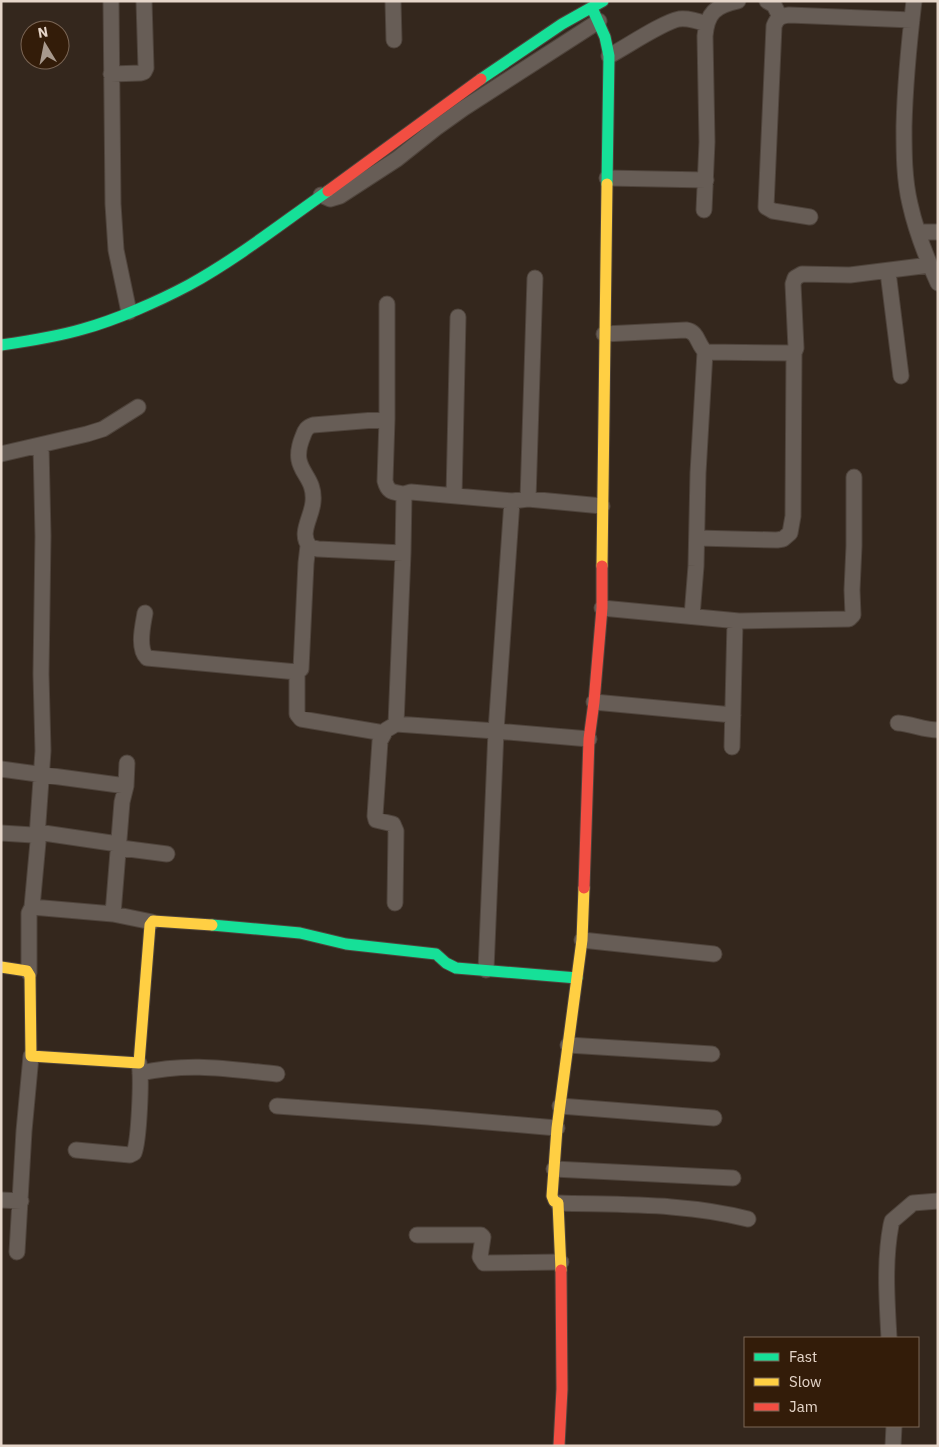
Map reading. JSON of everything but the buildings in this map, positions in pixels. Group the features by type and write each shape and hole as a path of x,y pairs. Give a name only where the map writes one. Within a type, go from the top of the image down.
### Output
{"street":[{"path":"111,1 113,204 116,250 130,312"},
{"path":"111,74 141,73 146,68 144,1"},
{"path":"393,1 394,40"},
{"path":"1,345 37,340 84,328 130,312 170,294 224,263 321,196 330,199 340,196 397,159 464,108 556,47 596,14 603,1"},
{"path":"704,210 707,142 706,24 709,15 738,1"},
{"path":"768,1 774,5 780,16"},
{"path":"914,1 905,90 904,147 906,184 919,232 938,283"},
{"path":"596,14 609,47 602,608 589,739 582,940 557,1128 552,1196 554,1201 558,1203 689,1208 731,1214 748,1219"},
{"path":"810,217 773,211 766,207 774,26 776,20 780,16 789,15 912,20"},
{"path":"609,56 668,23 680,19 706,24"},
{"path":"607,178 706,180"},
{"path":"919,232 938,232"},
{"path":"697,538 777,540 783,539 790,533 792,516 794,354 796,348 793,284 795,278 802,274 843,276 888,272 930,265"},
{"path":"888,272 901,376"},
{"path":"528,499 535,278"},
{"path":"386,304 386,488 390,491 404,494 411,492 512,501 528,499 602,506"},
{"path":"454,496 458,317"},
{"path":"604,334 692,331 704,352 692,616"},
{"path":"704,352 794,354"},
{"path":"1,454 103,428 138,407"},
{"path":"387,419 312,425 304,432 298,449 297,457 299,464 308,479 314,503 305,539 308,546 301,669 297,672 297,714 301,719 390,729 496,731 589,739"},
{"path":"17,1252 24,1131 31,1056 28,973 29,913 32,907 38,842 43,751 40,674 43,536 41,445"},
{"path":"602,608 735,621 852,618 854,478"},
{"path":"395,902 396,831 393,824 376,820 375,816 380,747 390,729 403,552 404,494"},
{"path":"486,970 496,731 512,501"},
{"path":"308,546 318,549 403,552"},
{"path":"144,612 142,646 143,654 147,658 297,672"},
{"path":"732,747 735,621"},
{"path":"594,702 733,715"},
{"path":"898,723 938,730"},
{"path":"113,914 127,763"},
{"path":"1,769 126,786"},
{"path":"1,833 37,834 118,844 121,848 168,854"},
{"path":"32,907 113,914 152,922 300,933 346,944 436,954 446,963 456,968 577,978"},
{"path":"76,1150 130,1155 134,1153 152,922"},
{"path":"582,940 714,954"},
{"path":"1,967 28,973"},
{"path":"568,1045 712,1054"},
{"path":"31,1056 140,1068 194,1066 277,1074"},
{"path":"277,1106 557,1128"},
{"path":"560,1106 714,1118"},
{"path":"554,1169 733,1178"},
{"path":"1,1200 21,1201"},
{"path":"889,1337 887,1260 892,1221 913,1203 938,1201"},
{"path":"558,1203 561,1262 562,1389 559,1446"},
{"path":"416,1235 481,1235 483,1237 480,1257 484,1263 561,1262"},
{"path":"894,1427 894,1446"}],"traffic: fast":[{"path":"481,79 562,24 603,1"},
{"path":"592,8 605,37 609,56 607,184"},
{"path":"1,345 53,337 83,329 123,315 164,297 189,285 225,263 328,191"},
{"path":"212,925 300,933 346,944 436,954 446,963 456,968 577,978"}],"traffic: slow":[{"path":"602,566 607,184"},
{"path":"561,1270 558,1203 554,1201 552,1196 557,1128 582,940 584,888"},
{"path":"1,967 27,971 30,976 31,1056 139,1063 150,925 153,921 212,925"}],"traffic: jam":[{"path":"328,191 481,79"},
{"path":"584,888 589,739 602,608 602,566"},
{"path":"559,1446 562,1389 561,1270"}]}
